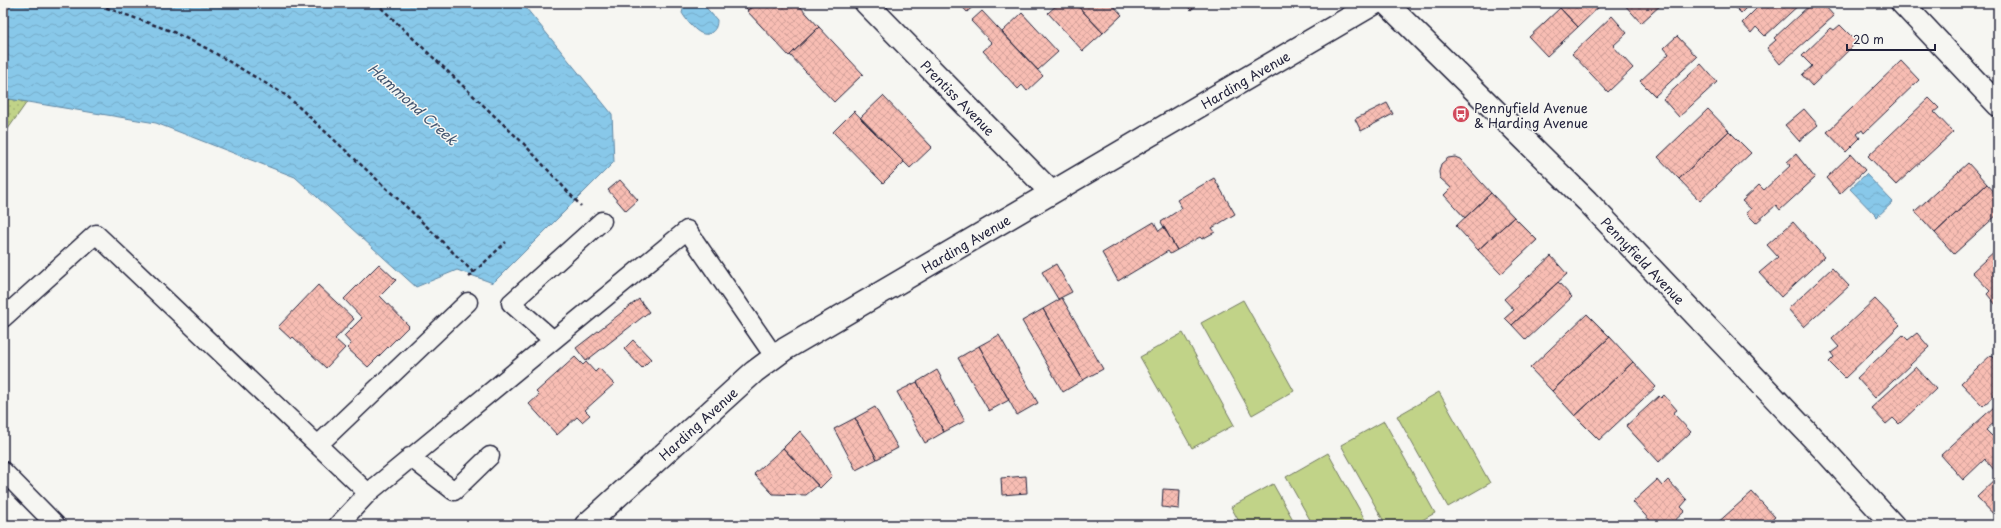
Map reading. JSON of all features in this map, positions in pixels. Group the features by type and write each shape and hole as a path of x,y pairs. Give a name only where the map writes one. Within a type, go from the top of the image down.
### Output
{"street":[{"name":"Prentiss Avenue","path":"866,3 1051,192"},
{"name":"Harding Avenue","path":"586,525 754,372 774,356 811,332 1375,3"},
{"name":"Pennyfield Avenue","path":"1386,3 1587,201 1826,452 1893,525"},
{"path":"1902,3 1998,105"}],"lane":[{"path":"554,340 511,303 602,220"},
{"path":"338,525 368,493 410,457 687,230 774,356"},
{"path":"3,318 96,234 368,493"},
{"path":"318,445 468,302"},
{"path":"410,457 454,492 490,456"},
{"path":"3,471 56,525"}],"path":[{"path":"93,3 171,31 208,48 287,96 474,273"},
{"path":"376,3 524,144 582,206"},
{"path":"468,278 506,242"}],"green space":[{"path":"3,98 27,102 3,136"},
{"path":"1243,300 1294,391 1252,415 1201,323"},
{"path":"1183,333 1234,425 1192,448 1140,357"},
{"path":"1439,392 1490,483 1448,507 1397,416"},
{"path":"1384,421 1435,513 1413,525 1386,525 1341,445"},
{"path":"1328,453 1368,525 1313,525 1286,477"},
{"path":"1273,484 1296,525 1241,525 1231,507"}],"water":[{"name":"Hammond Creek","path":"3,3 522,3 612,114 614,162 493,283 457,270 416,287 295,177 156,123 3,98"},
{"path":"685,3 702,3 717,20 716,27 712,32 703,34 687,21 682,13"},
{"path":"1866,174 1893,202 1877,217 1850,189"}],"building":[{"path":"741,3 756,3 748,10"},
{"path":"756,3 797,3 819,27 789,56 747,11"},
{"path":"959,3 977,3 967,12"},
{"path":"1059,3 1075,3 1103,33 1083,51 1048,13"},
{"path":"1075,3 1111,3 1122,15 1103,33"},
{"path":"1184,3 1199,3 1191,10"},
{"path":"1565,3 1603,3 1578,27 1560,8"},
{"path":"1623,3 1661,3 1662,4 1641,23"},
{"path":"1731,3 1751,3 1741,13"},
{"path":"1762,3 1801,3 1765,36 1756,27 1751,33 1742,23"},
{"path":"1812,3 1828,3 1825,6 1834,16 1780,64 1767,48 1776,40 1774,38"},
{"path":"1560,8 1578,27 1547,56 1529,37"},
{"path":"982,11 1043,76 1027,91 1022,85 1018,89 983,51 992,43 971,21"},
{"path":"1022,13 1058,52 1038,70 1002,32"},
{"path":"1612,16 1627,33 1613,46 1633,68 1608,92 1572,54"},
{"path":"1840,25 1857,42 1812,86 1802,75 1812,66 1802,56 1831,28 1834,30"},
{"path":"819,27 863,74 834,102 790,55"},
{"path":"1677,36 1697,57 1655,96 1640,81 1669,54 1664,48"},
{"path":"1901,61 1919,80 1864,133 1862,130 1857,134 1860,138 1846,152 1827,132"},
{"path":"1701,64 1717,82 1679,117 1663,99"},
{"path":"883,96 932,147 910,168 860,118"},
{"path":"1929,98 1939,108 1934,112 1953,132 1896,185 1868,156"},
{"path":"1387,103 1393,114 1361,131 1355,119"},
{"path":"1708,109 1729,131 1679,179 1658,157"},
{"path":"1804,109 1818,125 1799,141 1785,125"},
{"path":"854,111 904,162 883,183 833,132"},
{"path":"1729,131 1751,153 1700,201 1679,179"},
{"path":"1796,154 1815,178 1780,210 1776,205 1756,223 1746,213 1751,209 1742,201 1759,185 1764,190 1791,165 1787,162"},
{"path":"1851,154 1865,170 1840,194 1826,178"},
{"path":"1455,157 1460,159 1491,193 1465,218 1444,195 1451,188 1440,178 1439,172 1441,164 1448,158"},
{"path":"1968,163 1987,184 1935,233 1915,211"},
{"path":"1214,178 1235,214 1212,228 1215,232 1202,239 1200,237 1177,250 1161,222 1182,208 1177,200"},
{"path":"620,180 638,200 626,211 608,190"},
{"path":"1987,184 1998,196 1998,214 1954,254 1935,233"},
{"path":"1491,193 1514,217 1478,250 1456,226"},
{"path":"1514,217 1537,240 1501,274 1478,250"},
{"path":"1154,222 1159,231 1164,227 1177,250 1170,254 1168,251 1118,281 1102,253"},
{"path":"1793,222 1824,257 1781,297 1759,273 1778,257 1767,245"},
{"path":"1998,248 1998,303 1996,305 1987,294 1990,291 1972,272"},
{"path":"1551,256 1567,274 1512,325 1505,318 1514,310 1504,299"},
{"path":"379,264 396,280 380,296 409,326 368,367 347,348 351,344 344,336 362,318 344,299"},
{"path":"1056,264 1072,292 1058,299 1042,272"},
{"path":"1832,268 1849,286 1804,327 1788,309"},
{"path":"1558,282 1572,297 1526,340 1512,325"},
{"path":"318,285 354,319 335,339 345,348 326,368 293,337 291,339 278,327"},
{"path":"1062,298 1103,369 1083,380 1043,309"},
{"path":"639,299 649,312 586,361 576,348"},
{"path":"1875,299 1900,325 1845,378 1829,362 1834,357 1831,353 1839,347 1832,339"},
{"path":"1043,309 1083,380 1063,392 1022,321"},
{"path":"1587,314 1610,337 1552,391 1530,368"},
{"path":"1917,333 1929,347 1875,398 1857,378 1903,335 1908,340"},
{"path":"999,335 1038,403 1017,415 979,346"},
{"path":"1610,337 1633,362 1575,416 1552,391"},
{"path":"633,340 651,359 642,368 624,349"},
{"path":"979,346 1009,400 989,411 958,358"},
{"path":"1991,355 1998,362 1998,392 1983,406 1961,383"},
{"path":"575,357 583,365 586,362 595,372 599,368 614,384 585,410 590,415 582,422 577,417 557,435 529,404 539,395 536,392"},
{"path":"1633,362 1656,387 1599,440 1575,416"},
{"path":"1916,367 1936,389 1899,424 1893,418 1886,424 1871,408"},
{"path":"937,370 965,421 944,432 917,382"},
{"path":"917,382 944,432 925,443 897,392"},
{"path":"1664,395 1677,410 1673,413 1691,432 1659,462 1626,426 1659,396 1661,398"},
{"path":"1995,406 1998,410 1998,419 1986,430 1992,436 1998,431 1998,468 1995,471 1985,459 1963,480 1941,455"},
{"path":"875,407 898,448 877,459 855,418"},
{"path":"855,418 877,459 856,470 834,429"},
{"path":"800,431 813,446 832,476 820,488 783,448"},
{"path":"783,448 818,485 806,495 773,494 754,474"},
{"path":"1026,476 1027,493 1002,495 1001,478"},
{"path":"1998,477 1998,519 1977,497"},
{"path":"1657,480 1662,486 1668,480 1687,500 1681,507 1685,511 1670,525 1654,525 1633,502"},
{"path":"1163,489 1180,490 1179,509 1162,507"},
{"path":"1752,492 1775,517 1766,525 1715,525"}],"place":[{"name":"Pennyfield Avenue & Harding Avenue","path":"1461,114"}]}
